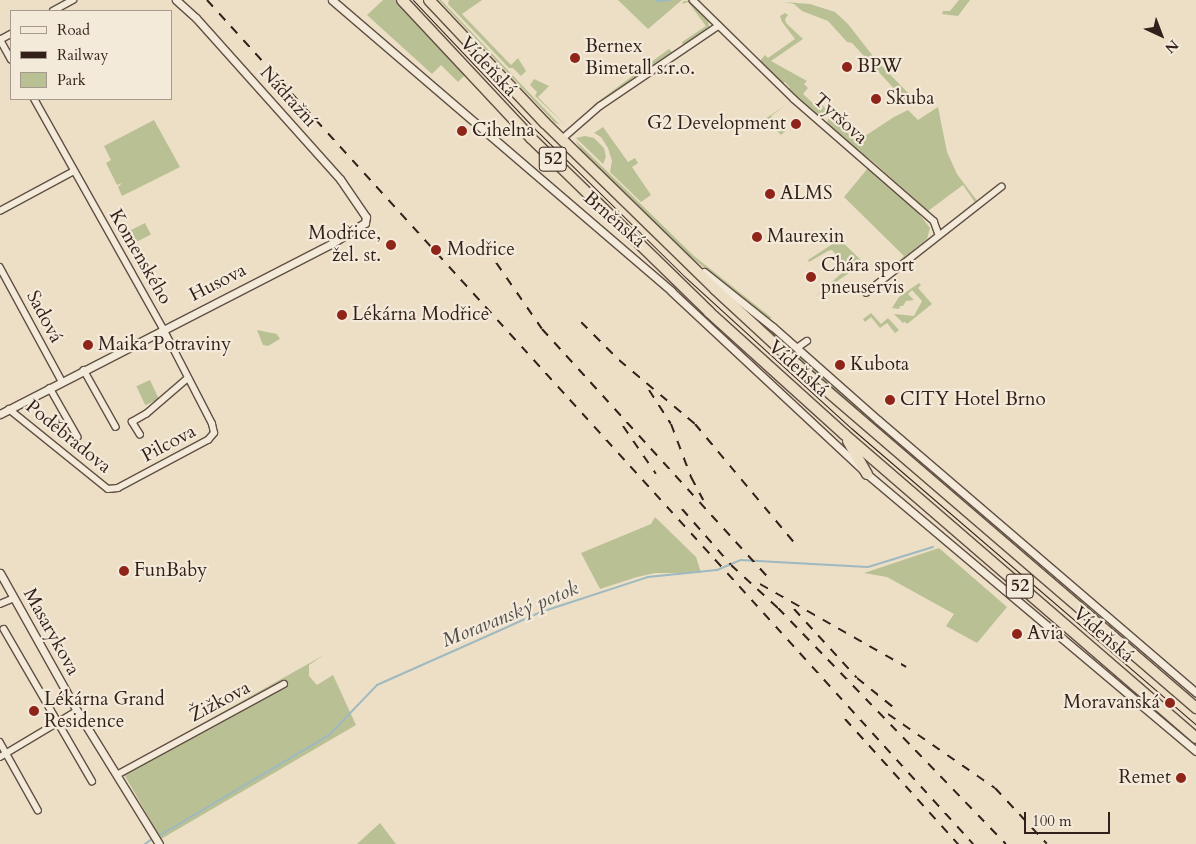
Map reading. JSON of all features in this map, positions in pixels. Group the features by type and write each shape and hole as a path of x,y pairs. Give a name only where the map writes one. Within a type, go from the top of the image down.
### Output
{"highway":[{"name":"Vídeňská","path":"402,0 531,138 709,312 844,434 1196,738"},
{"name":"Vídeňská","path":"429,0 562,139 805,372 1196,708"},
{"path":"844,434 867,474"}],"street":[{"path":"55,10 73,0"},
{"name":"Nádražní","path":"176,0 196,18 340,179 366,217 366,223"},
{"name":"Brněnská","path":"332,0 671,291 867,474"},
{"name":"Tyršova","path":"693,0 803,107 934,222 939,235"},
{"path":"562,139 600,106 718,26"},
{"path":"0,40 10,57"},
{"name":"Komenského","path":"35,100 163,329 212,424 214,433"},
{"path":"1,209 74,171"},
{"path":"866,294 1001,187"},
{"name":"Husova","path":"3,411 331,244 366,223"},
{"name":"Vídeňská","path":"672,246 798,348 1196,693"},
{"name":"Sadová","path":"0,267 62,382"},
{"path":"798,348 807,341"},
{"path":"84,370 116,427"},
{"path":"140,435 132,422 146,414 188,378"},
{"name":"Poděbradova","path":"50,388 78,437"},
{"name":"Poděbradova","path":"3,411 108,488"},
{"name":"Pilcova","path":"108,488 118,488 208,440 214,433"},
{"name":"Vídeňská","path":"867,474 1196,751"},
{"name":"Masarykova","path":"0,573 77,711 158,843"},
{"path":"0,604 14,598"},
{"name":"Masarykova","path":"4,629 92,781"},
{"name":"Žižkova","path":"117,775 284,684"},
{"path":"0,758 77,711"},
{"path":"0,742 38,810"}],"green space":[{"path":"383,0 396,0 465,75 458,82 441,65 432,74 367,15"},
{"path":"439,0 441,0 560,125 554,122"},
{"path":"449,0 482,0 462,14 511,65 518,58 526,71 521,76 513,68 509,68 448,4"},
{"path":"618,0 682,0 648,29"},
{"path":"959,0 970,0 958,16 942,14 943,11 950,11"},
{"path":"684,1 688,1 708,20 709,27 597,106 596,104 592,106 669,49 672,52 683,45 682,42 706,26 688,2 682,4"},
{"path":"784,2 810,4 835,12 848,24 876,60 910,95 912,99 909,105 852,43 847,42 828,21 802,11 794,4"},
{"path":"785,13 788,15 785,19 786,23 803,39 771,61 807,81 804,84 808,88 803,94 817,107 821,104 828,111 822,116 815,115 787,89 790,88 785,82 782,84 759,62 765,55 768,58 795,39 782,22 780,16"},
{"path":"534,79 549,86 538,97 565,125 535,96 537,92 530,85"},
{"path":"787,104 771,116 786,130 781,135 765,119"},
{"path":"938,107 947,152 957,174 978,202 976,204 963,185 928,211 871,160 857,152 827,124 828,119 835,113 833,116 855,141 862,134 865,136 908,110 918,120"},
{"path":"154,120 180,167 122,196 118,187 122,183 117,185 106,163 111,160 104,146"},
{"path":"603,127 628,162 635,158 638,163 632,167 651,195 641,202 610,172 612,161 608,148 601,137 594,133"},
{"path":"585,136 594,138 604,148 606,157 603,164 576,138"},
{"path":"575,140 694,256 772,318 768,318 686,253 582,151"},
{"path":"868,168 916,210 930,228 927,239 895,265 904,256 844,197"},
{"path":"145,223 151,235 127,247 121,235"},
{"path":"832,232 868,267 856,268 816,296 844,271 841,261 832,250 809,262 808,260 834,243"},
{"path":"919,283 921,285 918,288 932,304 907,324 903,323 894,314 914,316 922,301 912,290 908,294 914,300 906,301 899,309 892,308 899,297"},
{"path":"747,311 775,332 889,435 885,435"},
{"path":"871,313 881,324 888,318 899,330 885,341 895,333 887,323 880,328 871,317 865,322 863,319"},
{"path":"257,330 277,334 280,339 268,346 263,345"},
{"path":"150,380 159,399 145,405 136,386"},
{"path":"655,517 696,557 701,573 655,573 600,589 581,553 651,524"},
{"path":"939,548 1007,607 977,643 946,626 954,614 887,577 864,573"},
{"path":"324,655 309,665 309,676 317,685 333,675 356,725 161,839 121,769"},
{"path":"380,823 396,844 357,844"}],"waterway":[{"path":"656,1 670,0"},
{"name":"Moravanský potok","path":"157,837 328,736 377,685 541,612 648,577 717,570 741,560 868,567 933,547"},
{"name":"Moravanský potok","path":"145,844 152,839"}],"tram line":[{"path":"413,0 538,132 685,277 851,428 1196,725"}],"railway":[{"path":"207,0 973,844"},
{"path":"486,248 542,329 768,577"},
{"path":"581,322 619,360 695,424 798,547"},
{"path":"649,390 671,424 691,477 703,500"},
{"path":"623,426 656,474"},
{"path":"682,509 731,565 778,608 1006,844"},
{"path":"760,584 906,667"},
{"path":"794,609 857,678 893,707"},
{"path":"888,714 995,788 1047,844"},
{"path":"845,719 958,844"}],"place":[{"name":"Bernex Bimetall s.r.o.","path":"575,58"},
{"name":"BPW","path":"847,67"},
{"name":"Skuba","path":"876,99"},
{"name":"G2 Development","path":"796,124"},
{"name":"Cihelna","path":"462,131"},
{"name":"ALMS","path":"770,194"},
{"name":"Maurexin","path":"757,237"},
{"name":"Modřice, žel. st.","path":"391,245"},
{"name":"Modřice","path":"436,250"},
{"name":"Chára sport pneuservis","path":"811,277"},
{"name":"Lékárna Modřice","path":"342,315"},
{"name":"Maika Potraviny","path":"88,345"},
{"name":"Kubota","path":"840,365"},
{"name":"CITY Hotel Brno","path":"890,400"},
{"name":"FunBaby","path":"124,571"},
{"name":"Avia","path":"1017,634"},
{"name":"Moravanská","path":"1170,703"},
{"name":"Lékárna Grand Residence","path":"34,711"},
{"name":"Remet","path":"1181,778"}]}
